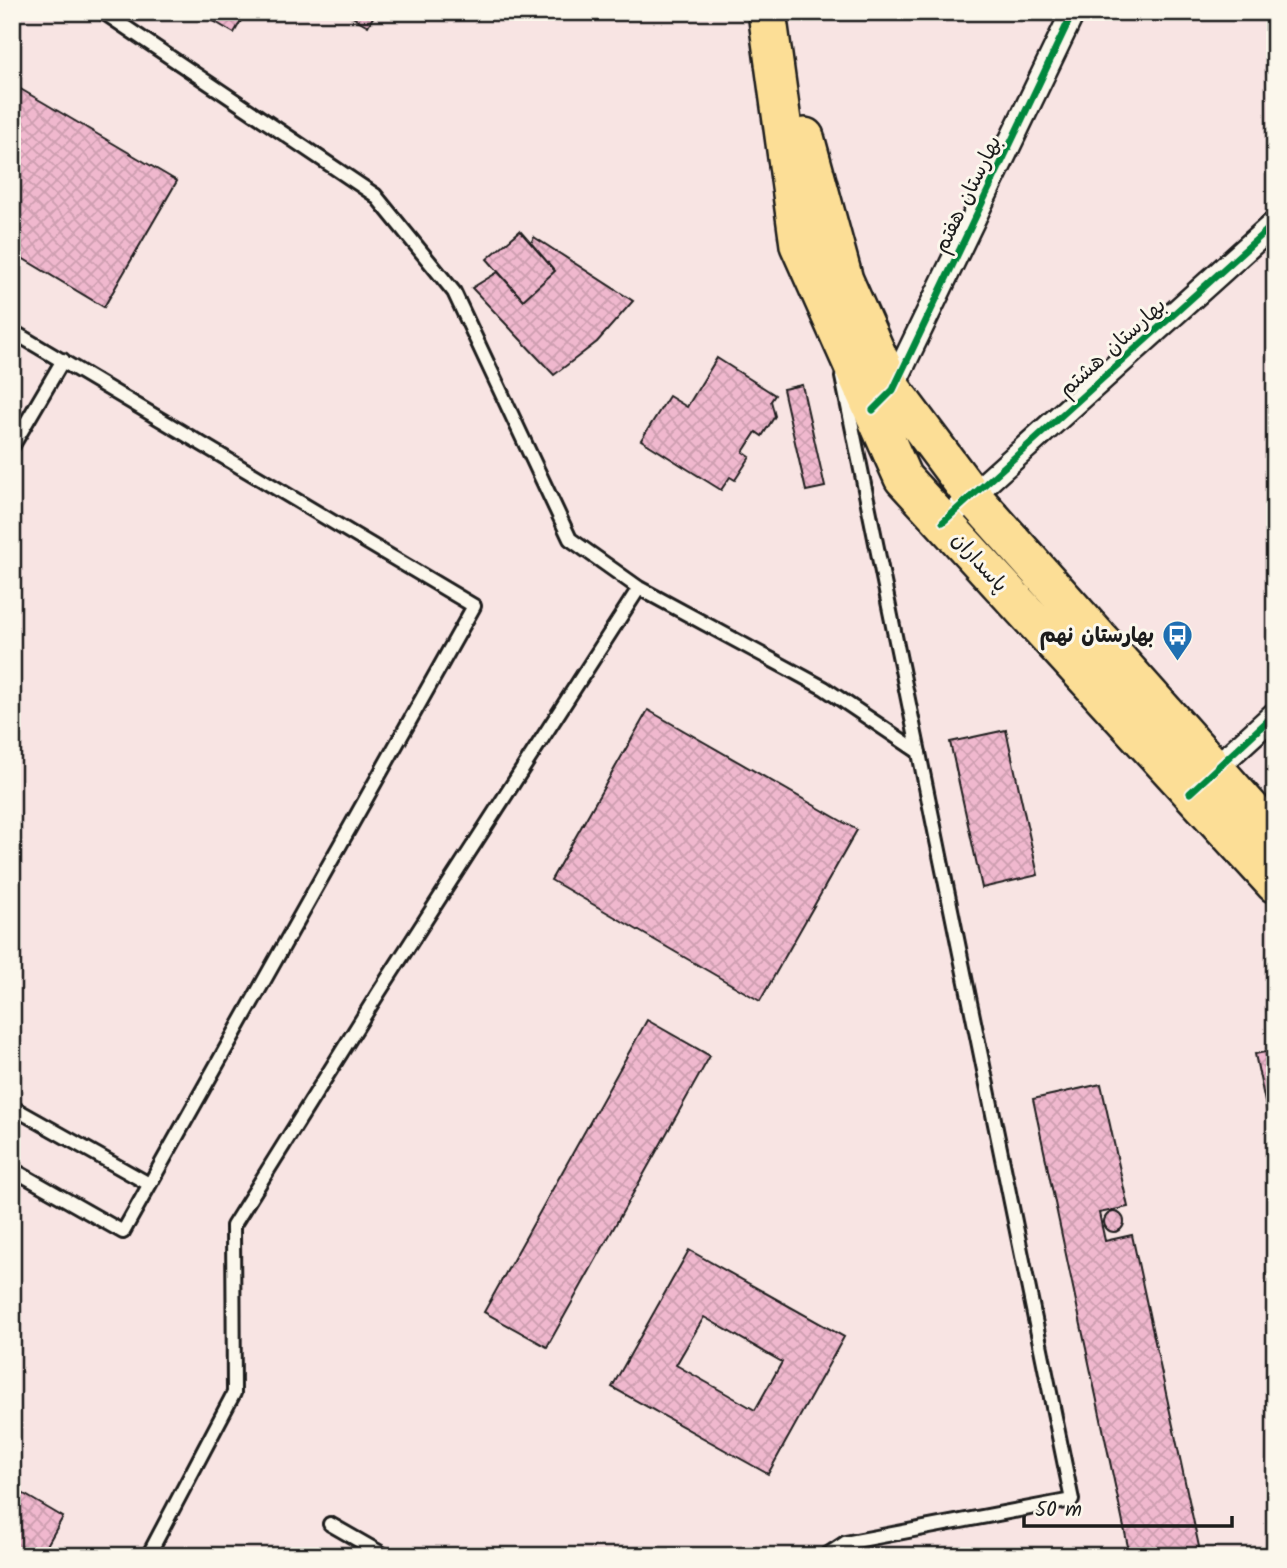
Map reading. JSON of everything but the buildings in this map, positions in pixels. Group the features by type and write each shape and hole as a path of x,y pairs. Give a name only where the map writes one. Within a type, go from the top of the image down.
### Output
{"main road":[{"name":"پاسداران","path":"767,12 799,245 828,308 883,400 972,497 1202,781 1275,884"},
{"name":"پاسداران","path":"788,12 806,148 844,280 883,400 903,478 943,522 1202,781 1275,836"}],"street":[{"name":"بهارستان هفتم","path":"883,400 1073,12"},
{"name":"بهارستان هشتم","path":"943,522 1275,223"},
{"path":"1202,781 1275,714"}],"lane":[{"path":"103,12 375,195 454,292 570,539 639,588 824,688 919,752"},
{"path":"825,1556 845,1543 1072,1500 828,308"},
{"path":"12,331 474,606 123,1232 12,1169"},
{"path":"12,447 63,360"},
{"path":"148,1556 234,1392 233,1226 639,588"},
{"path":"12,1107 149,1184"},
{"path":"330,1524 386,1556"}],"cycle path":[{"path":"873,410 893,390 1073,12"},
{"path":"943,522 1275,223"},
{"path":"1190,793 1275,714"}],"place":[{"name":"بهارستان نهم","path":"1177,662"}]}
